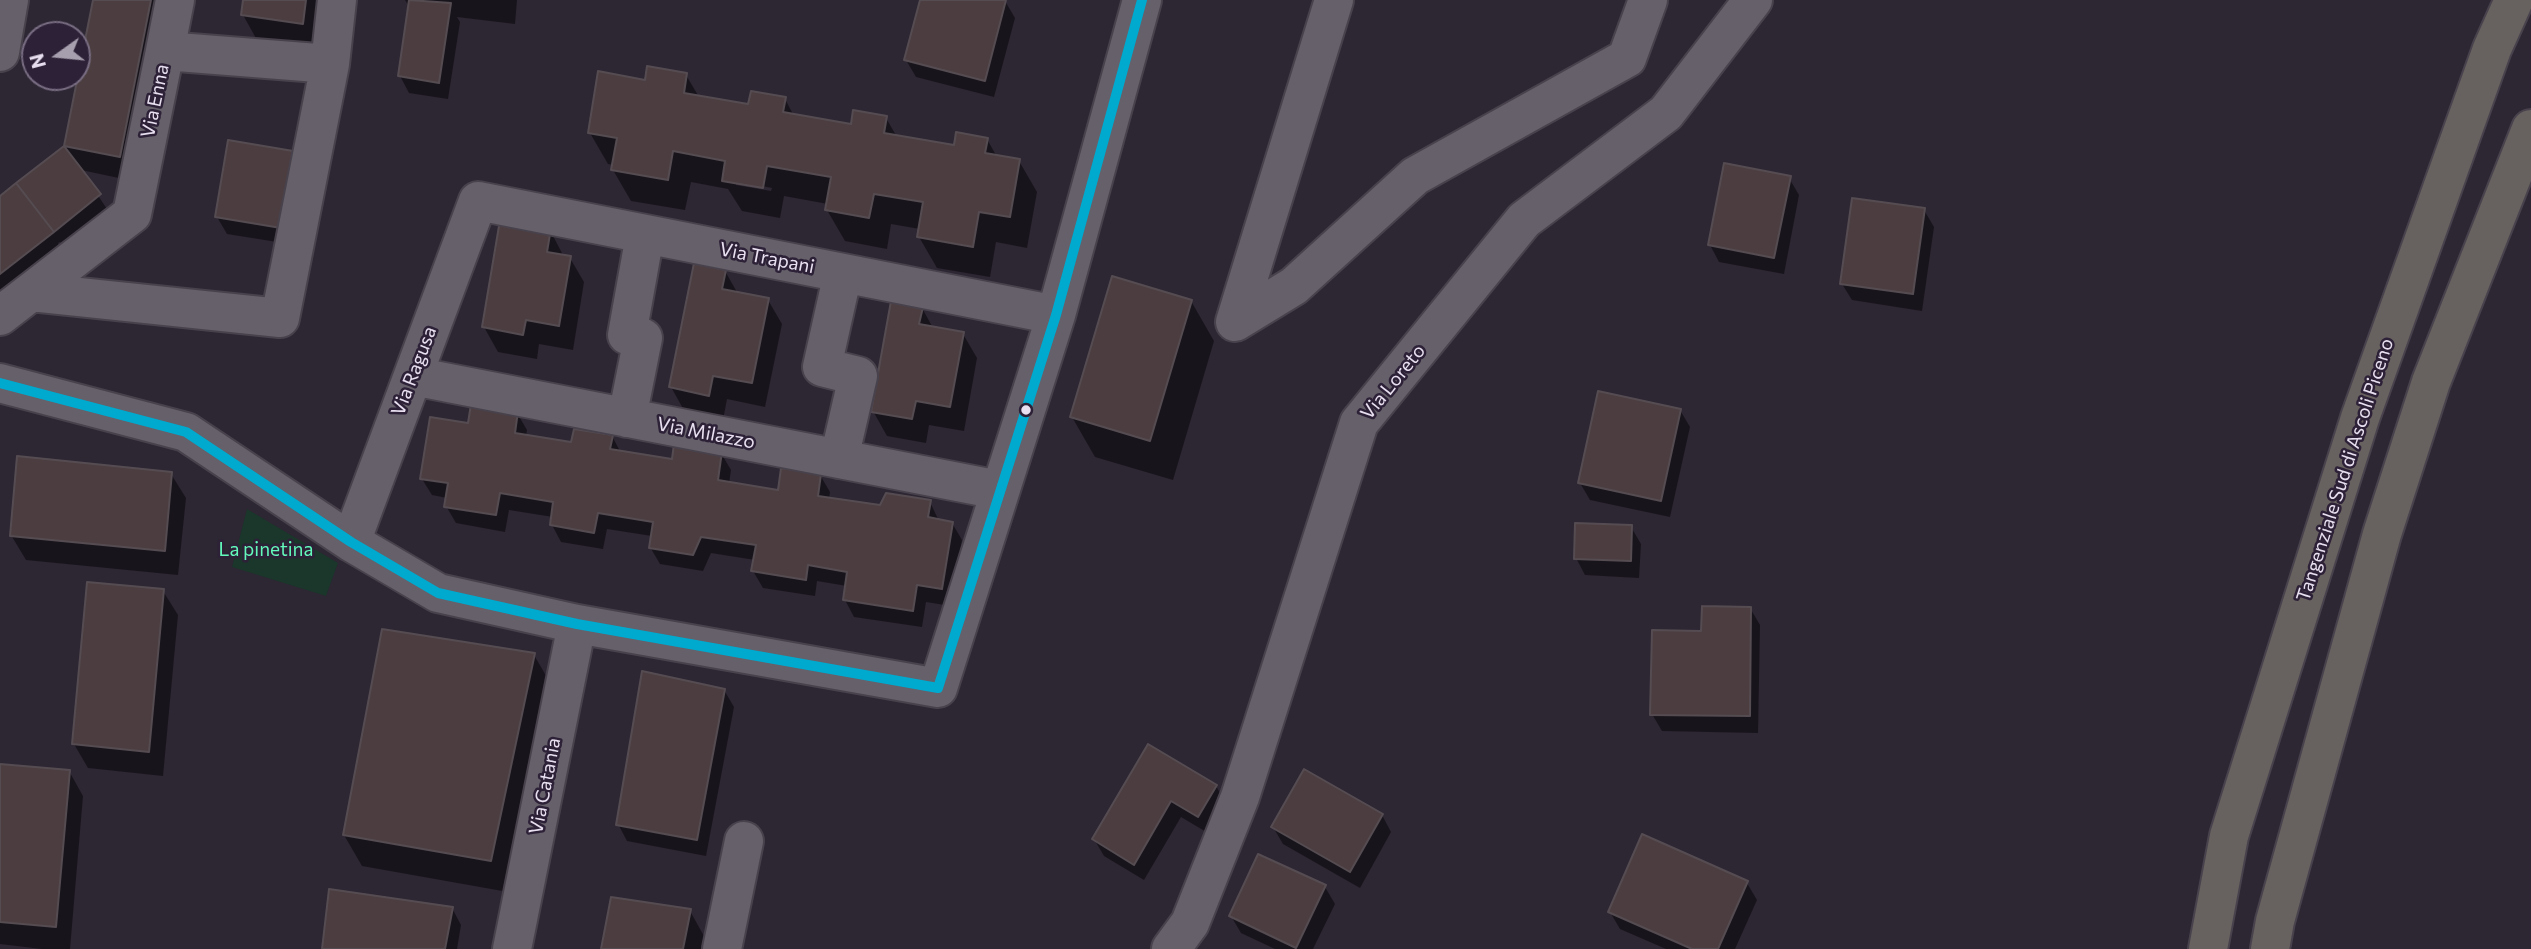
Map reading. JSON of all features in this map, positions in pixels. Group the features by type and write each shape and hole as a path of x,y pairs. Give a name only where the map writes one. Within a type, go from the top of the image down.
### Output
{"highway":[{"name":"Tangenziale Sud di Ascoli Piceno","path":"2208,949 2229,836 2356,431 2491,49 2514,0"},
{"path":"2270,949 2382,534 2431,382 2531,129"}],"street":[{"path":"0,52 9,0"},
{"path":"165,51 175,0"},
{"path":"31,292 280,318 330,64 337,0"},
{"path":"0,383 186,432 351,542 438,593 578,624 938,688 1056,315 1142,0"},
{"path":"1334,0 1235,322 1294,286 1415,176 1627,58 1648,0"},
{"name":"Via Loreto","path":"1190,940 1240,797 1360,423 1524,220 1666,113 1744,8"},
{"name":"Via Enna","path":"0,316 132,214 165,51 330,64"},
{"name":"Via Trapani","path":"478,201 1056,315"},
{"name":"Via Ragusa","path":"351,542 478,201"},
{"path":"627,418 643,338 626,335 645,235"},
{"path":"839,459 858,376 822,368 843,273"},
{"name":"Via Milazzo","path":"412,376 999,490"},
{"name":"Via Catania","path":"513,949 578,624"},
{"path":"722,949 744,841"}],"green space":[{"name":"La pinetina","path":"247,509 338,563 326,596 232,567"}],"building":[{"path":"93,0 151,0 120,157 64,146 75,91 91,91 91,21 89,21"},
{"path":"243,0 306,0 303,24 241,15"},
{"path":"409,0 451,3 439,83 398,76"},
{"path":"920,0 1006,0 985,81 904,60"},
{"path":"647,66 687,73 684,93 748,104 751,91 786,97 783,112 851,124 853,110 887,116 884,133 954,145 956,132 988,138 985,153 1020,159 1010,217 979,212 973,247 917,237 923,202 874,194 869,218 825,210 831,177 767,166 763,188 722,181 725,161 673,151 668,180 611,170 617,138 588,133 598,71 645,80"},
{"path":"228,140 299,152 287,229 215,217"},
{"path":"64,146 101,194 54,232 16,183"},
{"path":"1724,163 1791,176 1774,258 1708,245"},
{"path":"16,183 54,232 0,274 0,196"},
{"path":"1852,198 1925,208 1913,294 1840,284"},
{"path":"500,220 551,228 547,252 571,256 559,326 526,320 523,335 482,327"},
{"path":"694,263 726,270 722,289 769,298 752,383 713,376 709,396 669,387"},
{"path":"1112,276 1192,300 1150,441 1070,417"},
{"path":"891,301 923,307 919,324 964,332 950,407 916,401 912,419 871,412"},
{"path":"1598,391 1681,409 1661,501 1578,483"},
{"path":"471,404 518,411 515,433 571,442 574,429 613,435 610,449 672,459 674,444 722,451 718,480 778,490 781,468 821,474 818,496 880,505 886,493 931,500 928,517 953,522 942,589 917,585 913,611 843,600 847,572 808,565 806,580 751,571 756,545 701,537 693,555 649,548 653,522 598,513 594,533 550,525 553,502 500,493 496,515 444,507 448,483 420,479 430,417 468,423"},
{"path":"17,456 172,472 165,551 10,536"},
{"path":"1575,523 1632,525 1631,561 1574,559"},
{"path":"87,582 164,589 149,752 72,744"},
{"path":"1702,606 1751,607 1750,716 1650,715 1652,630 1701,631"},
{"path":"382,629 535,653 491,861 343,835"},
{"path":"642,671 725,689 697,840 616,825"},
{"path":"1148,744 1217,785 1198,817 1171,801 1134,865 1092,839"},
{"path":"0,764 70,770 56,927 0,922"},
{"path":"1304,769 1383,814 1350,872 1271,827"},
{"path":"1642,834 1748,881 1718,949 1692,949 1608,912"},
{"path":"1258,854 1326,885 1296,948 1229,916"},
{"path":"329,889 453,907 445,949 322,949"},
{"path":"611,897 691,909 683,949 601,949"}],"transit line":[{"path":"0,383 186,432 351,542 438,593 577,624 938,688 1056,315 1142,0"}]}
